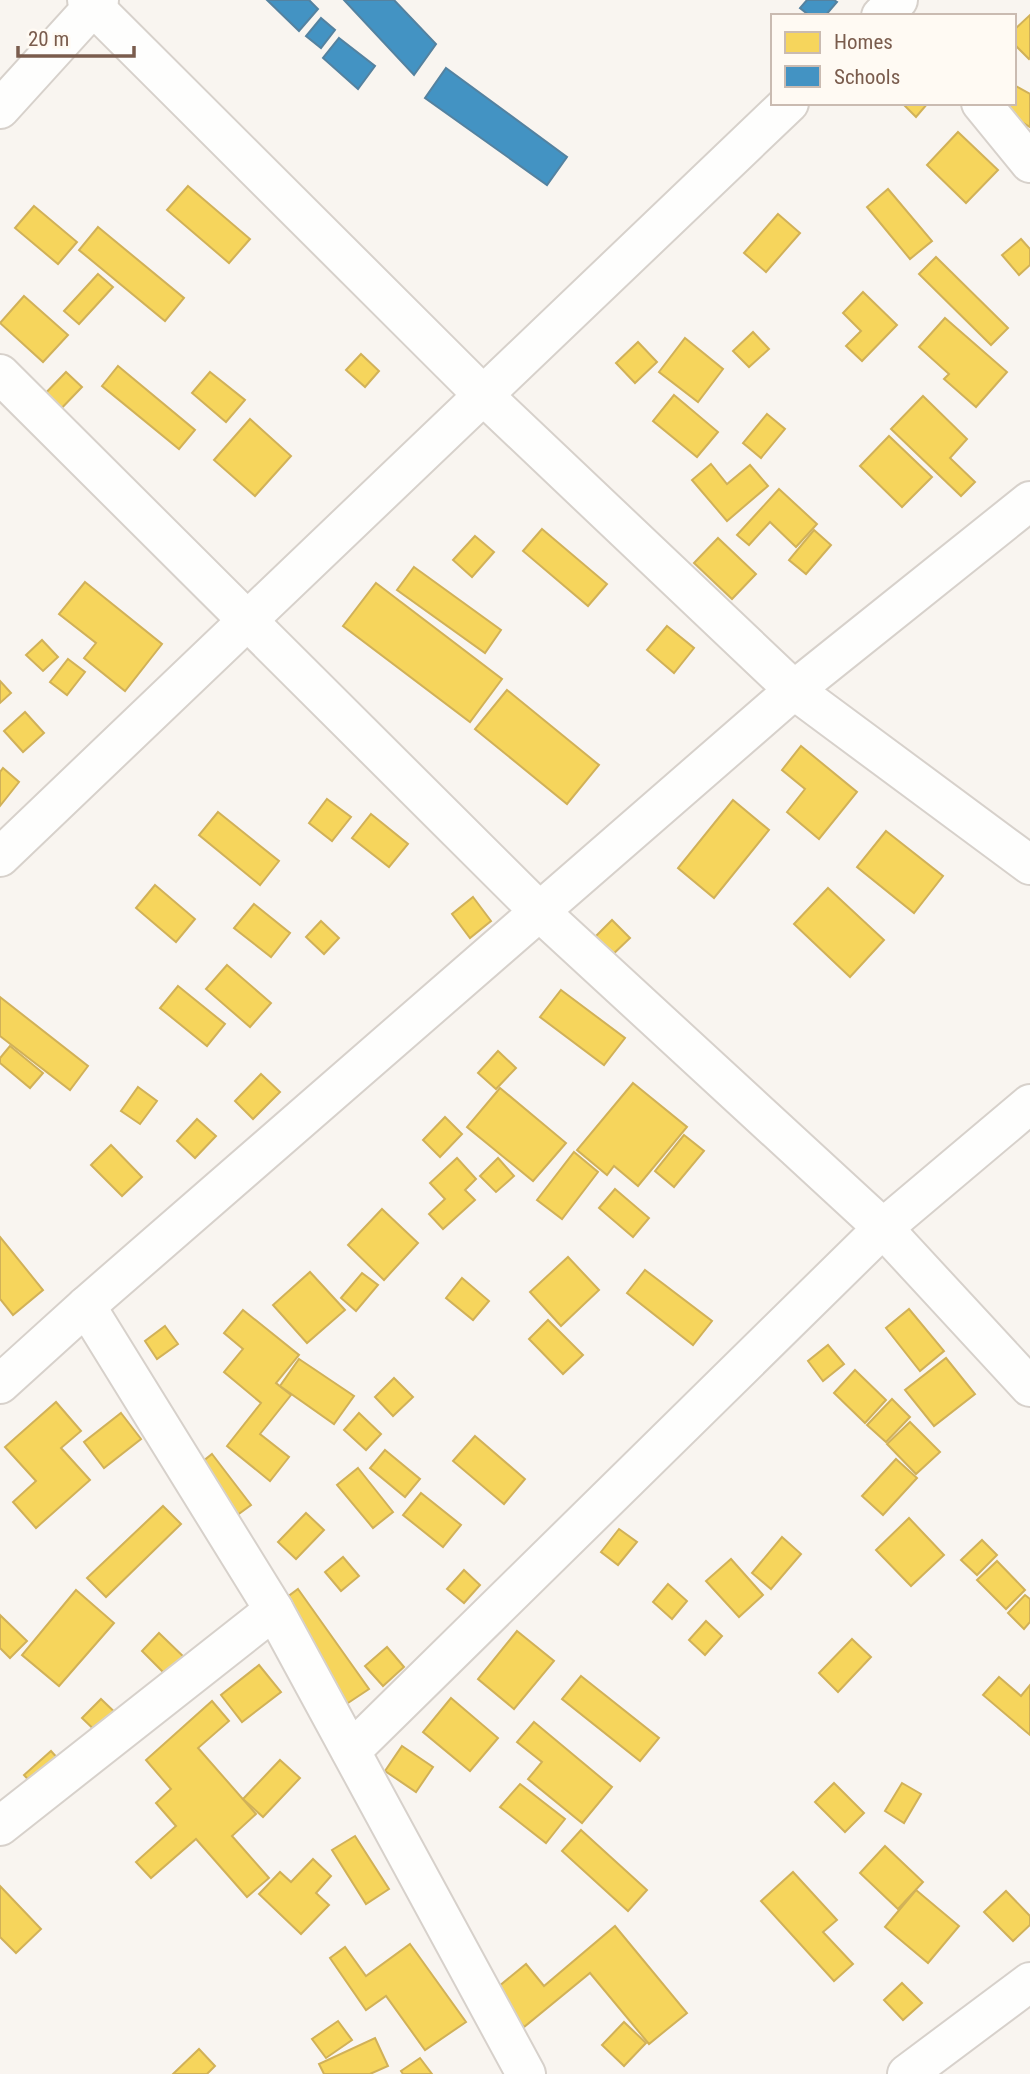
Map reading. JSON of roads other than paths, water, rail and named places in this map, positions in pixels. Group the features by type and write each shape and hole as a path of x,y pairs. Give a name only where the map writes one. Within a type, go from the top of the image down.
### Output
{"street":[{"path":"0,109 93,2 482,394 794,690 1030,865"},
{"path":"0,857 787,105"},
{"path":"983,105 1030,163"},
{"path":"0,374 540,912 883,1228 1030,1387"},
{"path":"0,1384 86,1306 794,690 1030,501"},
{"path":"351,1751 883,1228 1030,1104"},
{"path":"86,1306 274,1610 526,2074"},
{"path":"0,1826 274,1610"},
{"path":"907,2074 1030,1982"}]}
